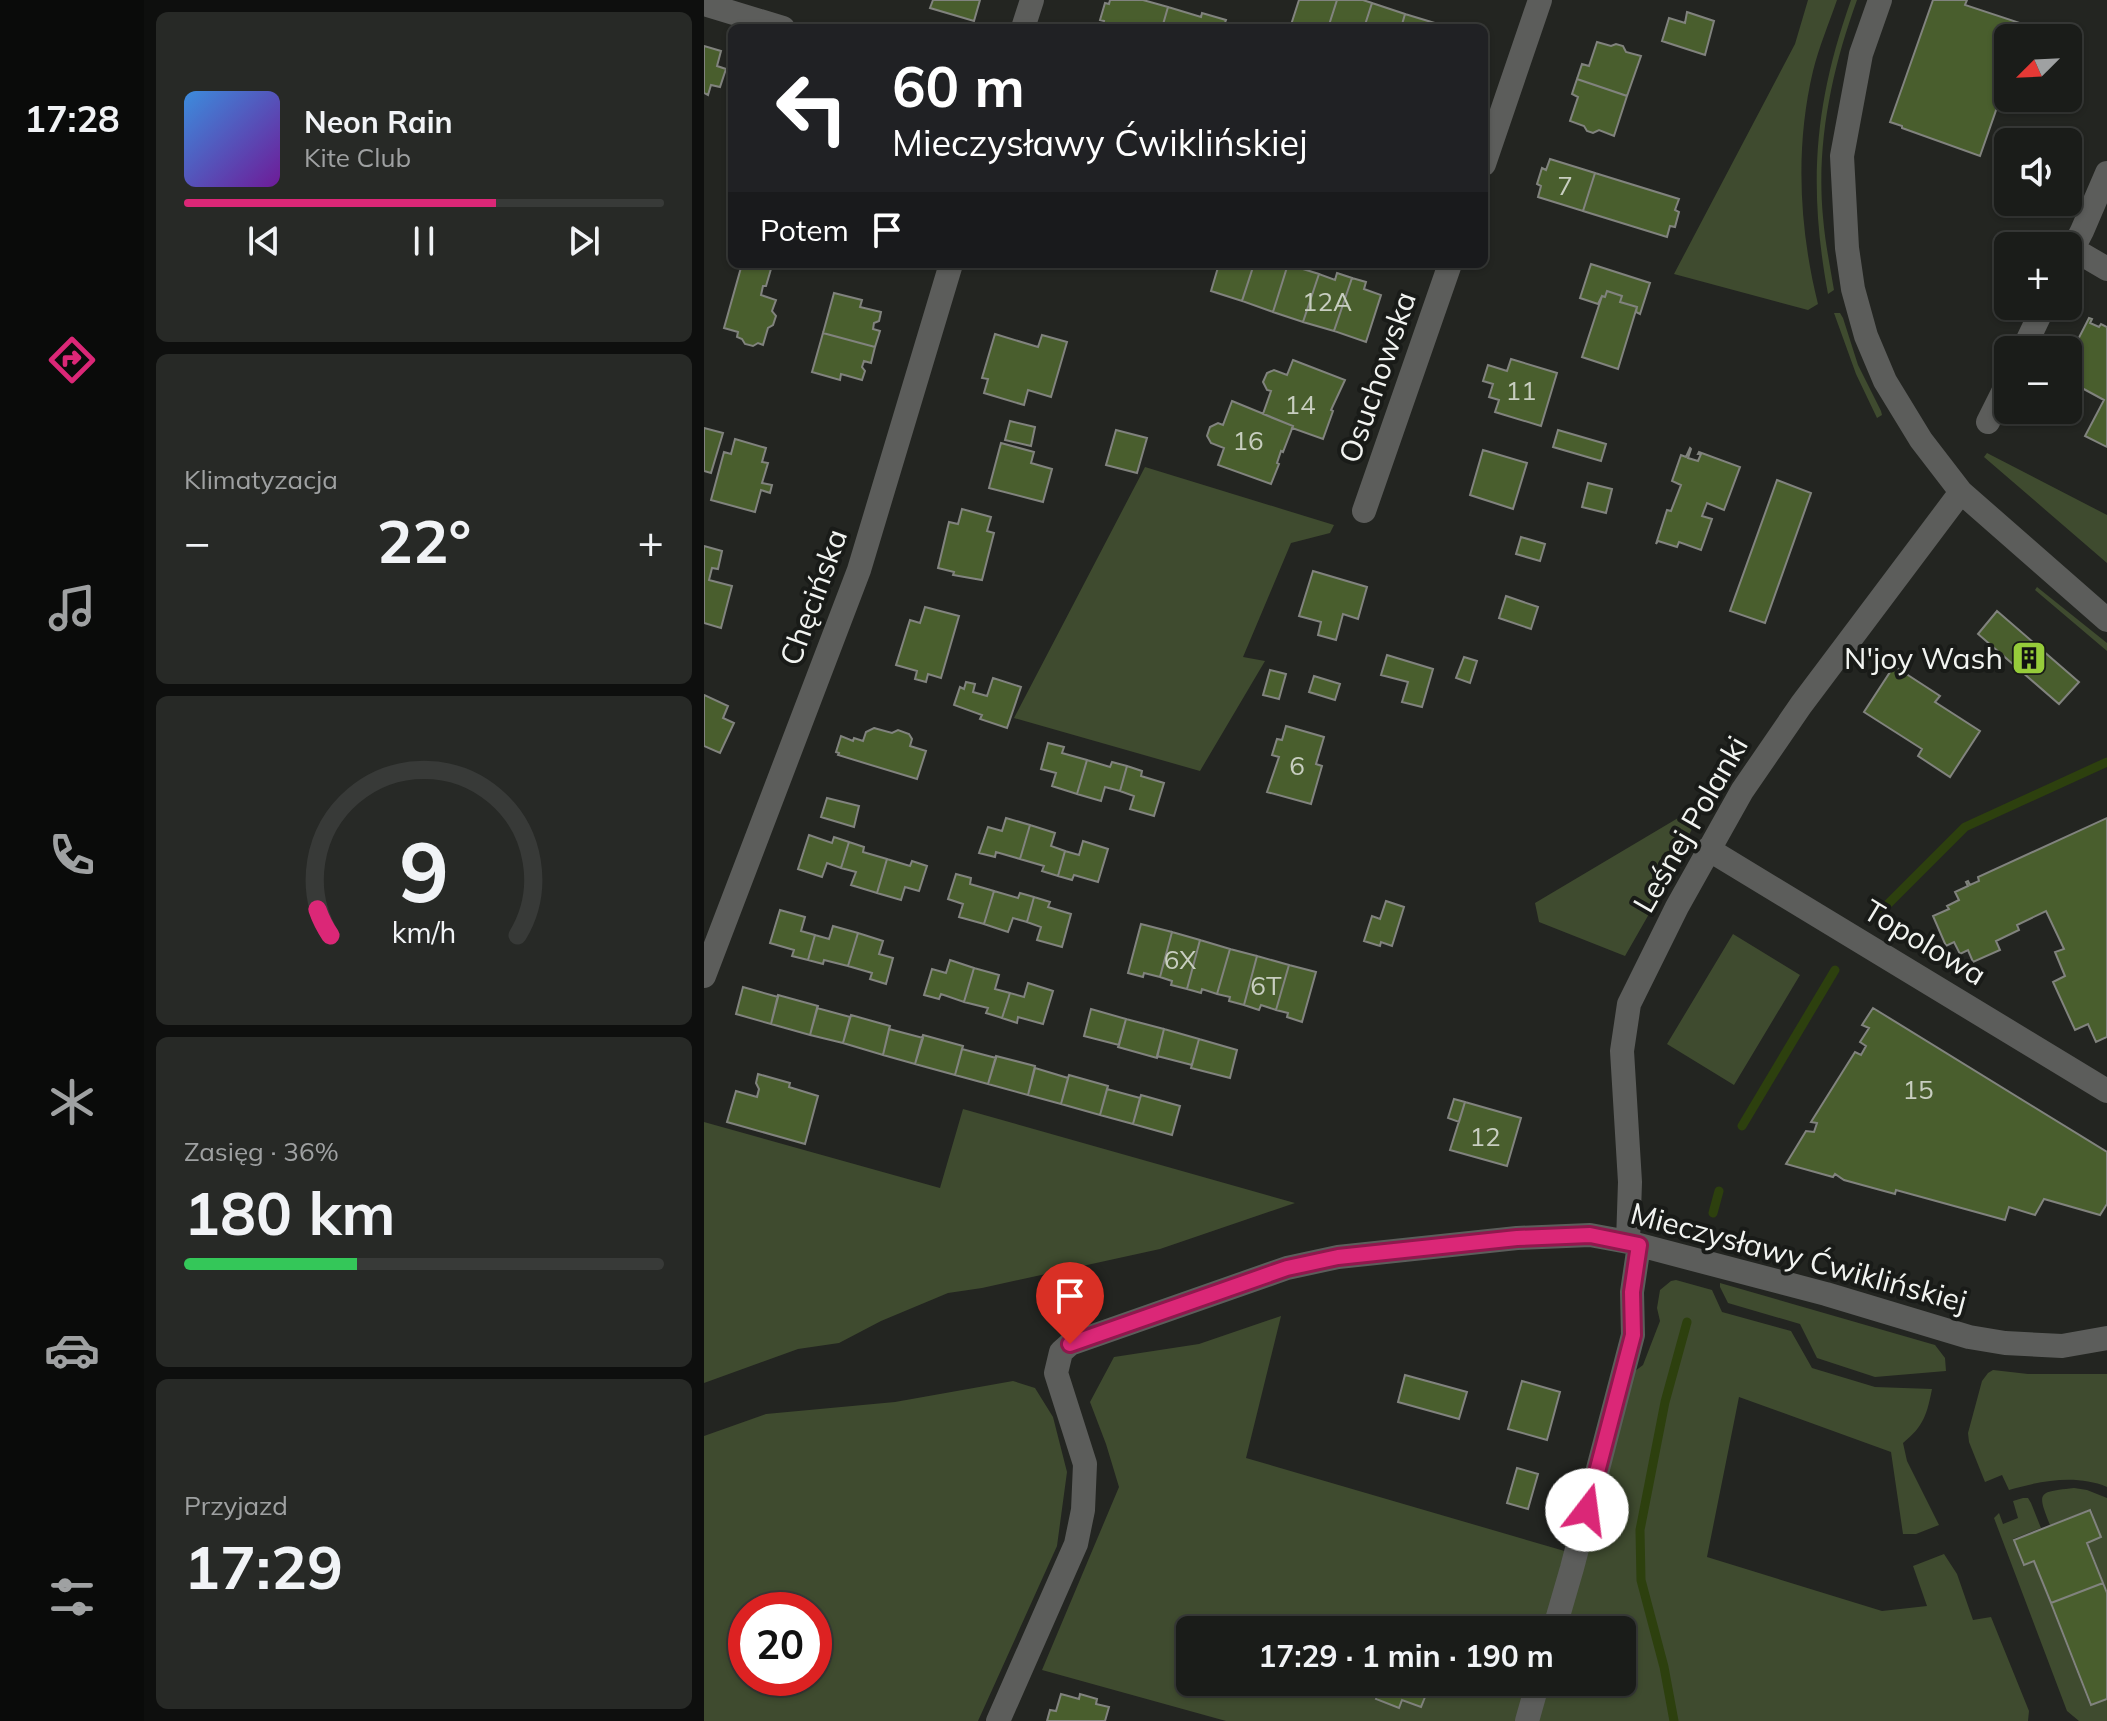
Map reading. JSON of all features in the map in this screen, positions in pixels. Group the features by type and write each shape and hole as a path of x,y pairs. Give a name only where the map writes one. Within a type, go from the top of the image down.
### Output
{"street":[{"path":"1024,24 1032,0"},
{"path":"1488,152 1540,0"},
{"path":"1880,0 1861,54 1842,156 1847,248 1853,289 1866,336 1885,381 1921,440 1961,492 2107,620"},
{"path":"704,4 770,24"},
{"path":"2080,232 2107,173"},
{"path":"2082,258 2107,269"},
{"name":"Chęcińska","path":"704,976 859,570 950,268"},
{"name":"Osuchowska","path":"1364,511 1449,268"},
{"path":"1988,422 1994,410"},
{"name":"Leśnej Polanki","path":"1558,1616 1633,1335 1634,1243 1622,1051 1629,1004 1677,907 1742,791 1873,606 1961,492"},
{"name":"Topolowa","path":"1708,849 2107,1091"},
{"name":"Mieczysławy Ćwiklińskiej","path":"998,1721 1076,1544 1083,1510 1085,1464 1056,1373 1061,1352 1070,1344 1287,1268 1338,1257 1517,1238 1590,1235 1634,1243 1826,1294 1969,1337 2005,1343 2062,1346 2107,1338"},
{"path":"1527,1721 1534,1696"}],"green space":[{"path":"1808,0 1837,0 1813,71 1804,129 1803,217 1818,304 1808,310 1674,274 1795,44"},
{"path":"1851,0 1857,0 1833,79 1824,134 1821,189 1834,290 1828,294 1818,217 1818,146 1829,75"},
{"path":"1834,313 1840,313 1843,318 1858,365 1881,411 1882,415 1877,418 1856,374"},
{"path":"1987,453 2107,515 2107,563 1984,457"},
{"path":"1145,467 1334,525 1330,533 1291,543 1243,657 1265,661 1200,771 1014,718"},
{"path":"2037,587 2107,643 2107,651 2035,590"},
{"path":"1705,802 1661,893 1625,956 1539,922 1535,903"},
{"path":"1733,934 1800,975 1734,1085 1667,1044"},
{"path":"963,1109 1295,1203 1160,1249 948,1293 881,1321 839,1343 798,1349 704,1383 704,1122 940,1188"},
{"path":"1671,1281 1712,1290 1722,1312 1791,1331 1812,1368 1875,1387 1932,1389 1924,1419 1903,1443 1907,1461 1939,1525 1916,1534 1903,1534 1891,1452 1739,1397 1707,1557 1882,1611 1927,1606 1913,1566 1944,1554 1957,1574 1973,1620 1991,1617 2029,1711 2028,1721 1531,1721 1539,1696 1636,1696 1636,1616 1565,1616 1627,1377 1643,1365 1660,1321 1657,1308 1660,1290"},
{"path":"1720,1283 1935,1345 1945,1358 1946,1371 1875,1377 1817,1358 1800,1324 1728,1303"},
{"path":"1281,1316 1246,1458 1568,1552 1550,1616 1176,1616 1176,1696 1526,1696 1518,1721 1226,1721 1042,1670 1119,1487 1090,1402 1114,1357 1199,1344"},
{"path":"1993,1370 2028,1374 2107,1374 2107,1487 2071,1480 2009,1490 2002,1475 1985,1482 1968,1433 1982,1381"},
{"path":"1013,1381 1035,1388 1053,1417 1067,1472 1057,1546 978,1721 704,1721 704,1436 766,1414 895,1402"},
{"path":"2074,1488 2107,1498 2107,1591 2088,1543 2101,1537 2091,1509 2050,1525 2043,1506 2043,1496 2047,1493"},
{"path":"2028,1498 2031,1503 2041,1528 2013,1539 2023,1565 2034,1562 2090,1705 2107,1699 2107,1721 2079,1721 2067,1711 1994,1518 1999,1513 2003,1524 2018,1518 2013,1501"}],"building":[{"path":"933,0 980,0 974,21 930,8"},
{"path":"1110,0 1143,0 1168,7 1163,24 1103,24 1104,21 1100,20 1105,3 1109,4"},
{"path":"1299,0 1337,0 1329,24 1291,24"},
{"path":"1337,0 1372,3 1365,24 1329,24"},
{"path":"1933,0 1967,0 1965,5 2023,24 1994,24 1995,112 1980,156 1890,122"},
{"path":"1372,3 1405,14 1402,24 1365,24"},
{"path":"1168,7 1201,17 1202,13 1226,20 1224,24 1163,24"},
{"path":"1687,12 1714,21 1705,55 1662,41 1669,18 1685,23"},
{"path":"1405,14 1438,24 1402,24"},
{"path":"1597,42 1623,46 1626,52 1641,56 1627,96 1577,79 1582,64 1589,66"},
{"path":"704,46 721,51 717,66 726,69 720,87 711,85 708,95 704,93"},
{"path":"1577,79 1627,96 1614,136 1599,130 1593,133 1587,131 1584,126 1570,121 1578,97 1572,94"},
{"path":"1550,159 1595,173 1583,211 1538,197 1541,186 1537,184 1542,168 1546,170"},
{"path":"1595,173 1679,199 1675,210 1679,212 1675,227 1670,226 1667,237 1583,211"},
{"path":"1591,264 1650,283 1640,314 1636,312 1637,307 1620,302 1622,296 1607,291 1598,304 1580,298"},
{"path":"741,268 771,269 761,295 776,300 772,311 776,316 763,345 745,344 737,337 738,332 724,328"},
{"path":"1218,268 1253,268 1242,301 1211,291"},
{"path":"1253,268 1287,268 1273,312 1242,301"},
{"path":"1287,268 1303,268 1319,274 1303,322 1273,312"},
{"path":"1337,273 1352,278 1334,331 1303,322 1319,274 1335,280"},
{"path":"1352,278 1366,282 1364,289 1381,295 1366,342 1334,331"},
{"path":"1607,291 1622,296 1620,302 1637,307 1618,369 1582,357 1602,296 1605,297"},
{"path":"834,293 862,300 860,307 881,312 879,321 874,323 873,329 880,331 875,347 823,333"},
{"path":"2089,318 2092,319 2090,323 2107,327 2107,447 2085,436 2104,400 2082,388 2080,336"},
{"path":"823,333 875,347 871,363 864,361 862,380 841,374 840,380 812,372"},
{"path":"995,334 1038,347 1042,335 1067,342 1051,397 1028,390 1024,405 984,393 988,379 982,378"},
{"path":"1511,359 1557,373 1541,426 1495,412 1499,400 1489,397 1493,384 1483,381 1488,365 1507,371"},
{"path":"1293,360 1345,380 1331,410 1323,439 1263,414 1271,391 1263,382 1267,373 1274,370 1287,375"},
{"path":"1232,401 1293,426 1271,484 1218,465 1224,448 1211,443 1207,436 1210,427 1218,423 1223,425"},
{"path":"1010,421 1035,427 1031,446 1005,440"},
{"path":"704,428 723,433 711,473 704,471"},
{"path":"1116,430 1147,438 1137,473 1106,465"},
{"path":"1558,430 1606,444 1601,461 1553,447"},
{"path":"735,439 766,448 762,462 768,463 762,483 772,485 770,493 761,490 755,512 711,500 724,452 731,454"},
{"path":"1001,443 1034,452 1031,463 1052,469 1043,502 989,488"},
{"path":"1690,448 1688,458 1698,461 1699,452 1740,467 1724,510 1707,503 1702,516 1712,519 1701,550 1679,542 1677,547 1658,541 1656,544 1667,510 1671,511 1681,485 1672,481 1681,455 1686,457"},
{"path":"1483,450 1527,463 1513,509 1470,495"},
{"path":"1777,480 1811,493 1765,623 1730,611"},
{"path":"1588,483 1612,489 1606,513 1582,507"},
{"path":"962,509 991,517 987,531 994,533 982,580 953,575 954,572 938,568 949,522 958,524"},
{"path":"1521,537 1545,544 1540,561 1516,554"},
{"path":"704,546 722,551 718,569 712,568 709,580 732,586 721,628 704,623"},
{"path":"1313,571 1367,587 1358,619 1343,614 1336,640 1318,635 1321,622 1299,616"},
{"path":"1506,596 1538,607 1531,629 1499,618"},
{"path":"925,607 959,616 941,678 928,674 926,682 915,679 917,671 896,665 910,620 920,623"},
{"name":"N'joy Wash","path":"1997,611 2079,682 2059,704 1978,634"},
{"path":"1387,655 1433,669 1422,707 1402,702 1408,682 1381,675"},
{"path":"1464,657 1477,661 1470,683 1456,678"},
{"path":"1894,666 1940,696 1935,702 1980,731 1950,777 1918,756 1922,749 1864,712"},
{"path":"1270,670 1286,674 1279,699 1263,695"},
{"path":"1314,676 1340,684 1335,700 1309,692"},
{"path":"993,678 1021,687 1007,728 980,719 982,715 954,705 960,687 964,689 966,682 975,684 973,692 987,696"},
{"path":"704,695 728,706 723,718 734,723 720,753 704,746"},
{"path":"1286,726 1324,737 1316,764 1322,766 1311,804 1267,792 1279,757 1272,755 1277,739 1282,740"},
{"path":"874,728 909,734 912,739 910,746 926,751 917,779 838,755 836,752 841,736 863,741 866,732"},
{"path":"1048,743 1064,747 1062,753 1087,760 1077,794 1052,786 1056,773 1041,769"},
{"path":"1087,760 1110,767 1112,762 1127,766 1120,791 1105,787 1101,801 1077,794"},
{"path":"1127,766 1142,771 1141,776 1164,783 1154,816 1130,809 1134,796 1120,791"},
{"path":"827,798 859,806 854,827 821,817"},
{"path":"1006,818 1030,825 1020,859 996,852 995,857 979,853 988,827 1002,831"},
{"path":"2107,818 2107,1037 2096,1042 2088,1024 2075,1030 2053,982 2065,976 2055,952 2064,949 2046,911 2017,925 2019,930 1996,941 2000,950 1973,962 1968,950 1960,954 1954,942 1946,946 1933,916 1949,909 1947,906 1959,900 1955,892 1968,886 1966,882 1970,885 1979,881 1978,877"},
{"path":"1030,825 1055,833 1051,846 1065,851 1058,876 1042,871 1044,866 1020,859"},
{"path":"809,835 832,843 834,837 849,842 841,868 827,863 822,877 798,869"},
{"path":"1083,841 1108,849 1098,882 1074,875 1072,880 1058,876 1065,851 1079,855"},
{"path":"849,842 864,847 863,852 887,859 877,893 851,885 856,872 841,868"},
{"path":"887,859 910,866 912,861 927,866 919,891 905,887 901,900 877,893"},
{"path":"956,874 971,878 970,884 994,891 984,924 959,917 963,904 948,899"},
{"path":"994,891 1018,898 1020,893 1034,897 1027,922 1013,918 1008,932 984,924"},
{"path":"1034,897 1050,902 1048,907 1071,914 1062,947 1037,940 1041,927 1027,922"},
{"path":"1386,901 1404,907 1392,946 1364,941 1372,916 1380,919"},
{"path":"780,910 805,917 801,931 815,935 808,960 792,956 794,950 770,943"},
{"path":"1141,924 1172,932 1160,977 1128,973"},
{"path":"833,926 858,933 848,966 808,960 815,935 829,939"},
{"path":"1172,932 1200,940 1187,989 1171,985 1172,981 1160,977"},
{"path":"858,933 883,941 879,954 893,958 886,984 870,979 872,973 848,966"},
{"path":"1200,940 1230,949 1217,994 1202,989 1201,993 1187,989"},
{"path":"1230,949 1257,956 1244,1005 1217,994"},
{"path":"1257,956 1289,965 1276,1010 1261,1005 1259,1010 1244,1005"},
{"path":"950,960 974,968 964,1002 941,994 939,999 924,995 932,969 946,973"},
{"path":"1289,965 1316,972 1302,1022 1276,1010"},
{"path":"974,968 999,975 995,989 1010,993 1002,1018 986,1013 988,1008 964,1002"},
{"path":"1028,983 1053,991 1043,1024 1018,1017 1017,1023 1002,1018 1010,993 1024,997"},
{"path":"743,987 778,997 771,1024 736,1014"},
{"path":"778,995 818,1006 810,1035 771,1024"},
{"path":"817,1008 850,1017 843,1043 810,1035"},
{"path":"1873,1008 2107,1152 2107,1204 2100,1215 2044,1199 2035,1215 2009,1207 2005,1220 1896,1190 1895,1194 1844,1180 1835,1174 1833,1177 1786,1164 1806,1131 1814,1132 1817,1123 1811,1122 1855,1052 1861,1055 1866,1046 1860,1042 1869,1028 1862,1025"},
{"path":"1091,1009 1126,1019 1119,1045 1084,1036"},
{"path":"851,1015 890,1026 883,1055 843,1043"},
{"path":"1126,1019 1164,1029 1157,1058 1118,1047"},
{"path":"889,1029 923,1038 915,1064 883,1055"},
{"path":"1164,1029 1199,1039 1192,1065 1157,1056"},
{"path":"923,1035 963,1046 955,1075 915,1064"},
{"path":"1199,1039 1237,1050 1230,1078 1191,1068"},
{"path":"962,1049 996,1058 988,1084 955,1075"},
{"path":"996,1056 1035,1066 1028,1095 988,1084"},
{"path":"1035,1068 1068,1078 1061,1104 1028,1095"},
{"path":"758,1074 790,1083 789,1087 818,1096 805,1144 727,1122 736,1091 757,1097"},
{"path":"1069,1075 1108,1086 1100,1115 1061,1104"},
{"path":"1107,1089 1140,1098 1133,1124 1100,1115"},
{"path":"1141,1095 1180,1106 1172,1135 1133,1124"},
{"path":"1454,1099 1465,1102 1459,1122 1448,1118"},
{"path":"1465,1102 1521,1118 1507,1166 1450,1150"},
{"path":"1405,1375 1467,1392 1459,1419 1398,1402"},
{"path":"1522,1381 1560,1392 1547,1440 1508,1429"},
{"path":"1517,1468 1538,1474 1528,1509 1507,1503"},
{"path":"2090,1510 2101,1537 2087,1543 2103,1583 2051,1603 2034,1561 2024,1565 2014,1540"},
{"path":"2103,1583 2107,1593 2107,1699 2091,1705 2051,1603"},
{"path":"1061,1694 1079,1699 1080,1694 1097,1699 1096,1704 1109,1707 1105,1721 1047,1721 1050,1710 1056,1711"},
{"path":"1377,1696 1425,1696 1421,1707 1402,1700 1399,1708 1376,1699"}],"waterway":[{"path":"1881,911 1965,827 2107,762"},
{"path":"1742,1126 1835,970"},
{"path":"1713,1213 1719,1191"},
{"path":"1674,1721 1664,1667 1641,1580 1640,1530 1665,1402 1687,1322"}],"place":[{"name":"N'joy Wash","path":"2029,658"}],"route":[{"path":"1070,1344 1287,1268 1338,1257 1517,1238 1590,1235 1639,1245 1632,1292 1633,1335 1587,1510"}]}
